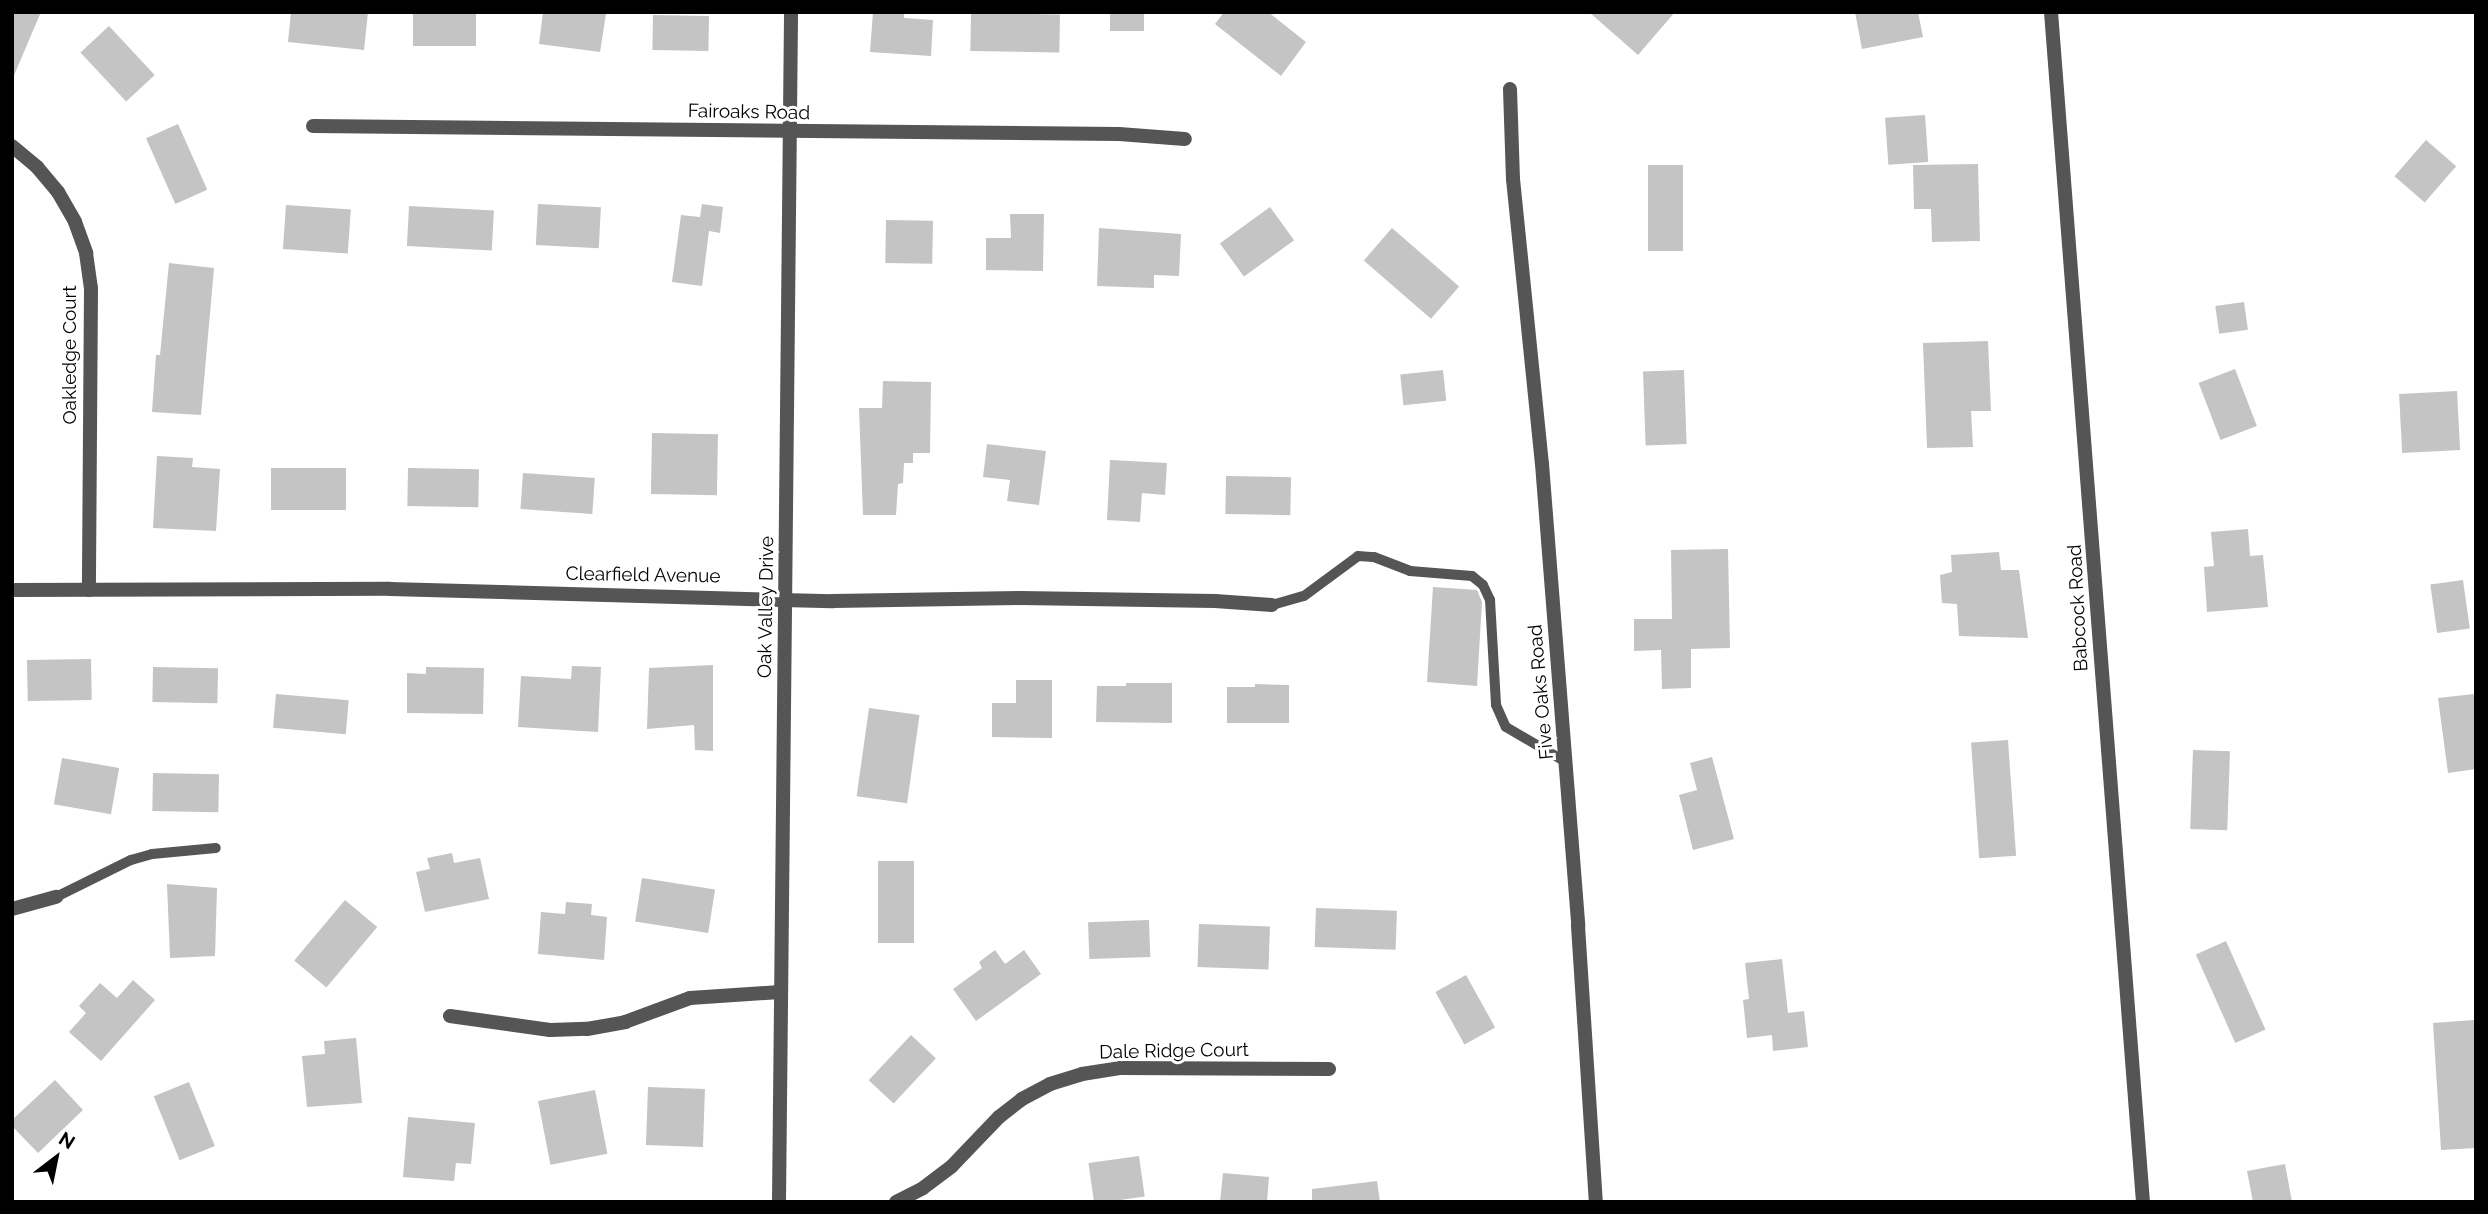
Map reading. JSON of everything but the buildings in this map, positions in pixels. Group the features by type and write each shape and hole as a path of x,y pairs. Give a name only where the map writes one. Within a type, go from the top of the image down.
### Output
{"street":[{"name":"Oak Valley Drive","path":"779,1202 790,12"},
{"name":"Babcock Road","path":"2051,12 2143,1202"},
{"name":"Five Oaks Road","path":"1510,89 1513,179 1542,464 1566,762 1596,1202"},
{"name":"Fairoaks Road","path":"313,126 1119,134 1185,139"},
{"name":"Oakledge Court","path":"12,146 37,167 58,192 75,222 86,253 91,288 89,590"},
{"name":"Clearfield Avenue","path":"12,590 390,589 786,598 1215,601 1272,606"},
{"path":"12,909 57,897"},
{"path":"450,1016 550,1030 587,1029 625,1022 690,998 780,992"},
{"name":"Dale Ridge Court","path":"896,1202 923,1188 952,1166 999,1117 1022,1099 1050,1084 1082,1074 1120,1068 1329,1069"}],"lane":[{"path":"1272,606 1304,596 1357,556 1374,557 1410,571 1472,576 1483,585 1490,600 1496,705 1506,727 1566,762"},
{"path":"57,897 131,860 152,854 216,848"}]}
